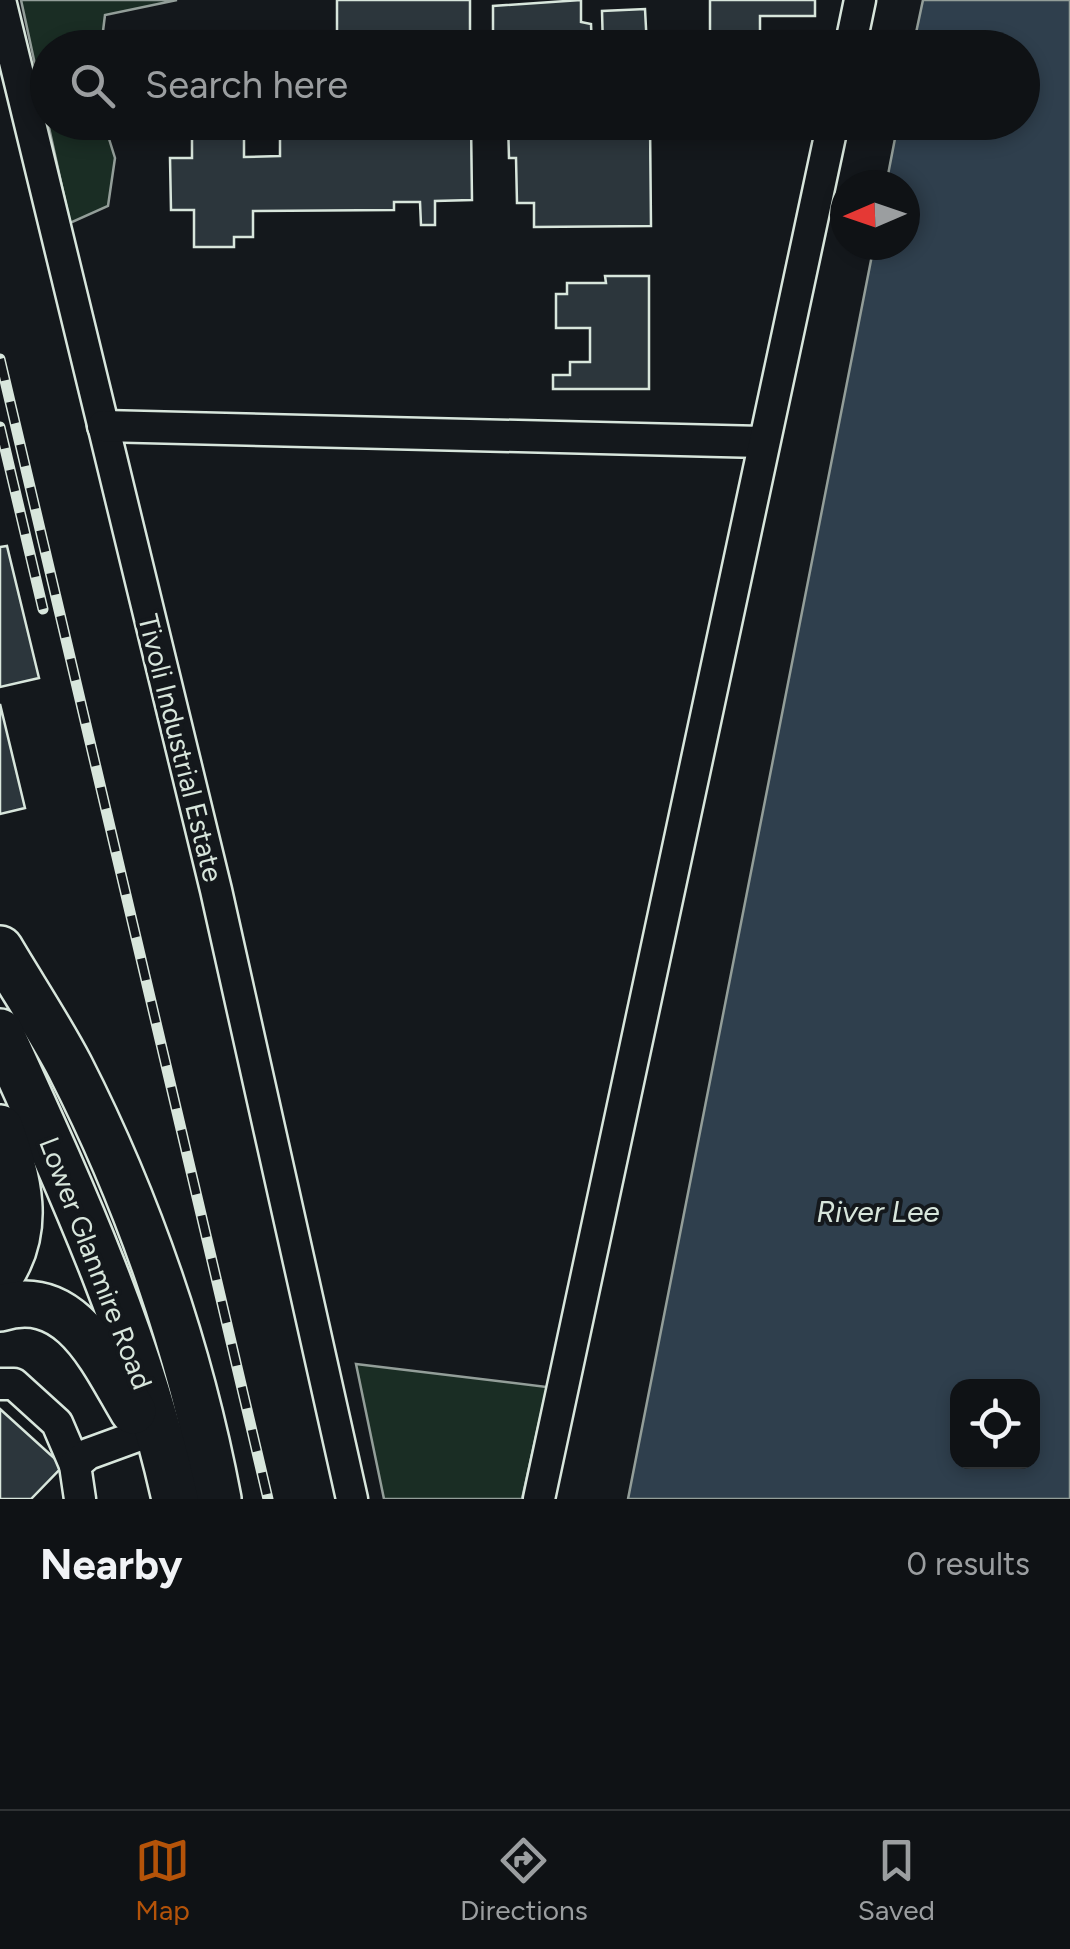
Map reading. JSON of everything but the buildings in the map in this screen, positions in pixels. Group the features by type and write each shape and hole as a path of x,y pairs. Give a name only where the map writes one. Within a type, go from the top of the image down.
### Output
{"highway":[{"path":"0,949 68,1064 122,1182 177,1336 218,1499"},
{"name":"Lower Glanmire Road","path":"0,1032 118,1304 160,1430 175,1499"},
{"name":"Lower Glanmire Road","path":"0,1079 100,1308 158,1499"},
{"path":"0,1128 16,1174 21,1225 12,1257 0,1276"},
{"path":"0,1308 46,1307 72,1320 94,1344 136,1423"}],"lane":[{"name":"Tivoli Industrial Estate","path":"0,0 30,124"},
{"path":"854,30 860,0"},
{"name":"Tivoli Industrial Estate","path":"34,140 216,890 352,1499"},
{"path":"539,1499 829,140"},
{"path":"103,426 762,442"},
{"path":"0,1384 14,1384 57,1424 75,1465 80,1499"},
{"path":"75,1465 136,1423"}],"green space":[{"path":"21,0 177,0 105,15 103,30 30,30 30,42"},
{"path":"52,140 109,140 115,158 108,206 70,223"},
{"path":"356,1364 547,1387 522,1499 384,1499"}],"water":[{"name":"River Lee","path":"923,0 1070,0 1070,1499 628,1499 871,260 920,260 920,170 889,170 895,140 1040,140 1040,30 917,30"}],"railway":[{"path":"0,359 268,1499"},
{"path":"0,427 43,609"}]}
